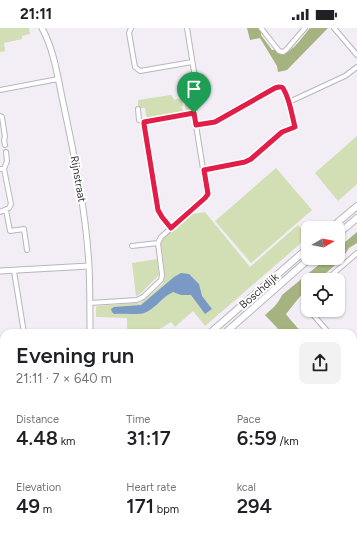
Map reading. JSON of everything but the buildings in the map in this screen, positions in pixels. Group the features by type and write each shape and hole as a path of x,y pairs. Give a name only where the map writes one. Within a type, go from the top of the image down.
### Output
{"main road":[{"path":"339,221 357,206"},
{"path":"345,228 357,218"},
{"name":"Boschdijk","path":"215,329 301,254"},
{"name":"Boschdijk","path":"230,329 302,265"}],"street":[{"name":"Rijnstraat","path":"42,28 51,49 58,79 84,216 89,266 90,329"},
{"path":"131,28 129,33 135,67 140,71 192,62"},
{"path":"90,303 137,300 143,297 161,280 162,275 158,243 161,237 208,194 194,113 197,90 187,28"},
{"path":"261,28 279,51 283,52 305,28"},
{"path":"334,28 357,55"},
{"path":"289,102 345,76 357,66"},
{"path":"0,90 58,79"},
{"path":"196,125 215,122 279,87 284,90 289,102 295,127 282,132 251,159 245,162 204,170"},
{"path":"138,109 139,120 144,122 194,113"},
{"path":"0,116 2,118 5,145"},
{"path":"144,122 158,210 171,228"},
{"path":"0,212 9,208 11,204 2,169 7,161 6,152"},
{"path":"6,210 10,231 24,229 27,250"},
{"path":"132,246 158,243"},
{"path":"334,273 357,254"},
{"path":"0,272 89,266"},
{"path":"14,271 23,329"},
{"path":"316,317 326,329"}],"green space":[{"path":"0,28 29,28 30,34 22,36 22,39 4,43 5,51 1,52"},
{"path":"247,28 259,28 261,35 272,50 276,50 280,54 293,48 310,28 328,28 287,70 278,72 277,66 260,38 250,40"},
{"path":"193,92 191,111 186,111 183,94"},
{"path":"171,95 175,100 181,99 183,106 181,107 184,112 147,119 145,108 138,108 138,100"},
{"path":"357,136 357,184 338,201 315,173"},
{"path":"276,168 312,210 251,263 215,221"},
{"path":"205,212 250,267 298,225 301,229 301,243 205,326 193,311 175,327 171,322 160,329 127,329 127,318 96,317 96,307 98,306 139,304 163,284 165,275 161,243 162,239 191,214"},
{"path":"357,232 357,243 349,248 345,254 345,242"},
{"path":"157,259 159,275 140,294 136,296 132,263"},
{"path":"318,265 335,265 326,273 309,273"},
{"path":"301,279 301,295 286,314 299,329 278,329 265,315 277,304 282,295"}],"water":[{"path":"181,273 189,274 199,284 202,296 212,309 205,314 191,295 181,295 173,292 152,309 144,313 114,314 112,312 111,309 114,307 141,305 174,277"}],"route":[{"path":"279,87 284,90 289,102 295,127 282,132 251,159 245,162 204,170 208,194 171,228 158,210 144,122 194,113 196,125 215,122 279,87"}]}
